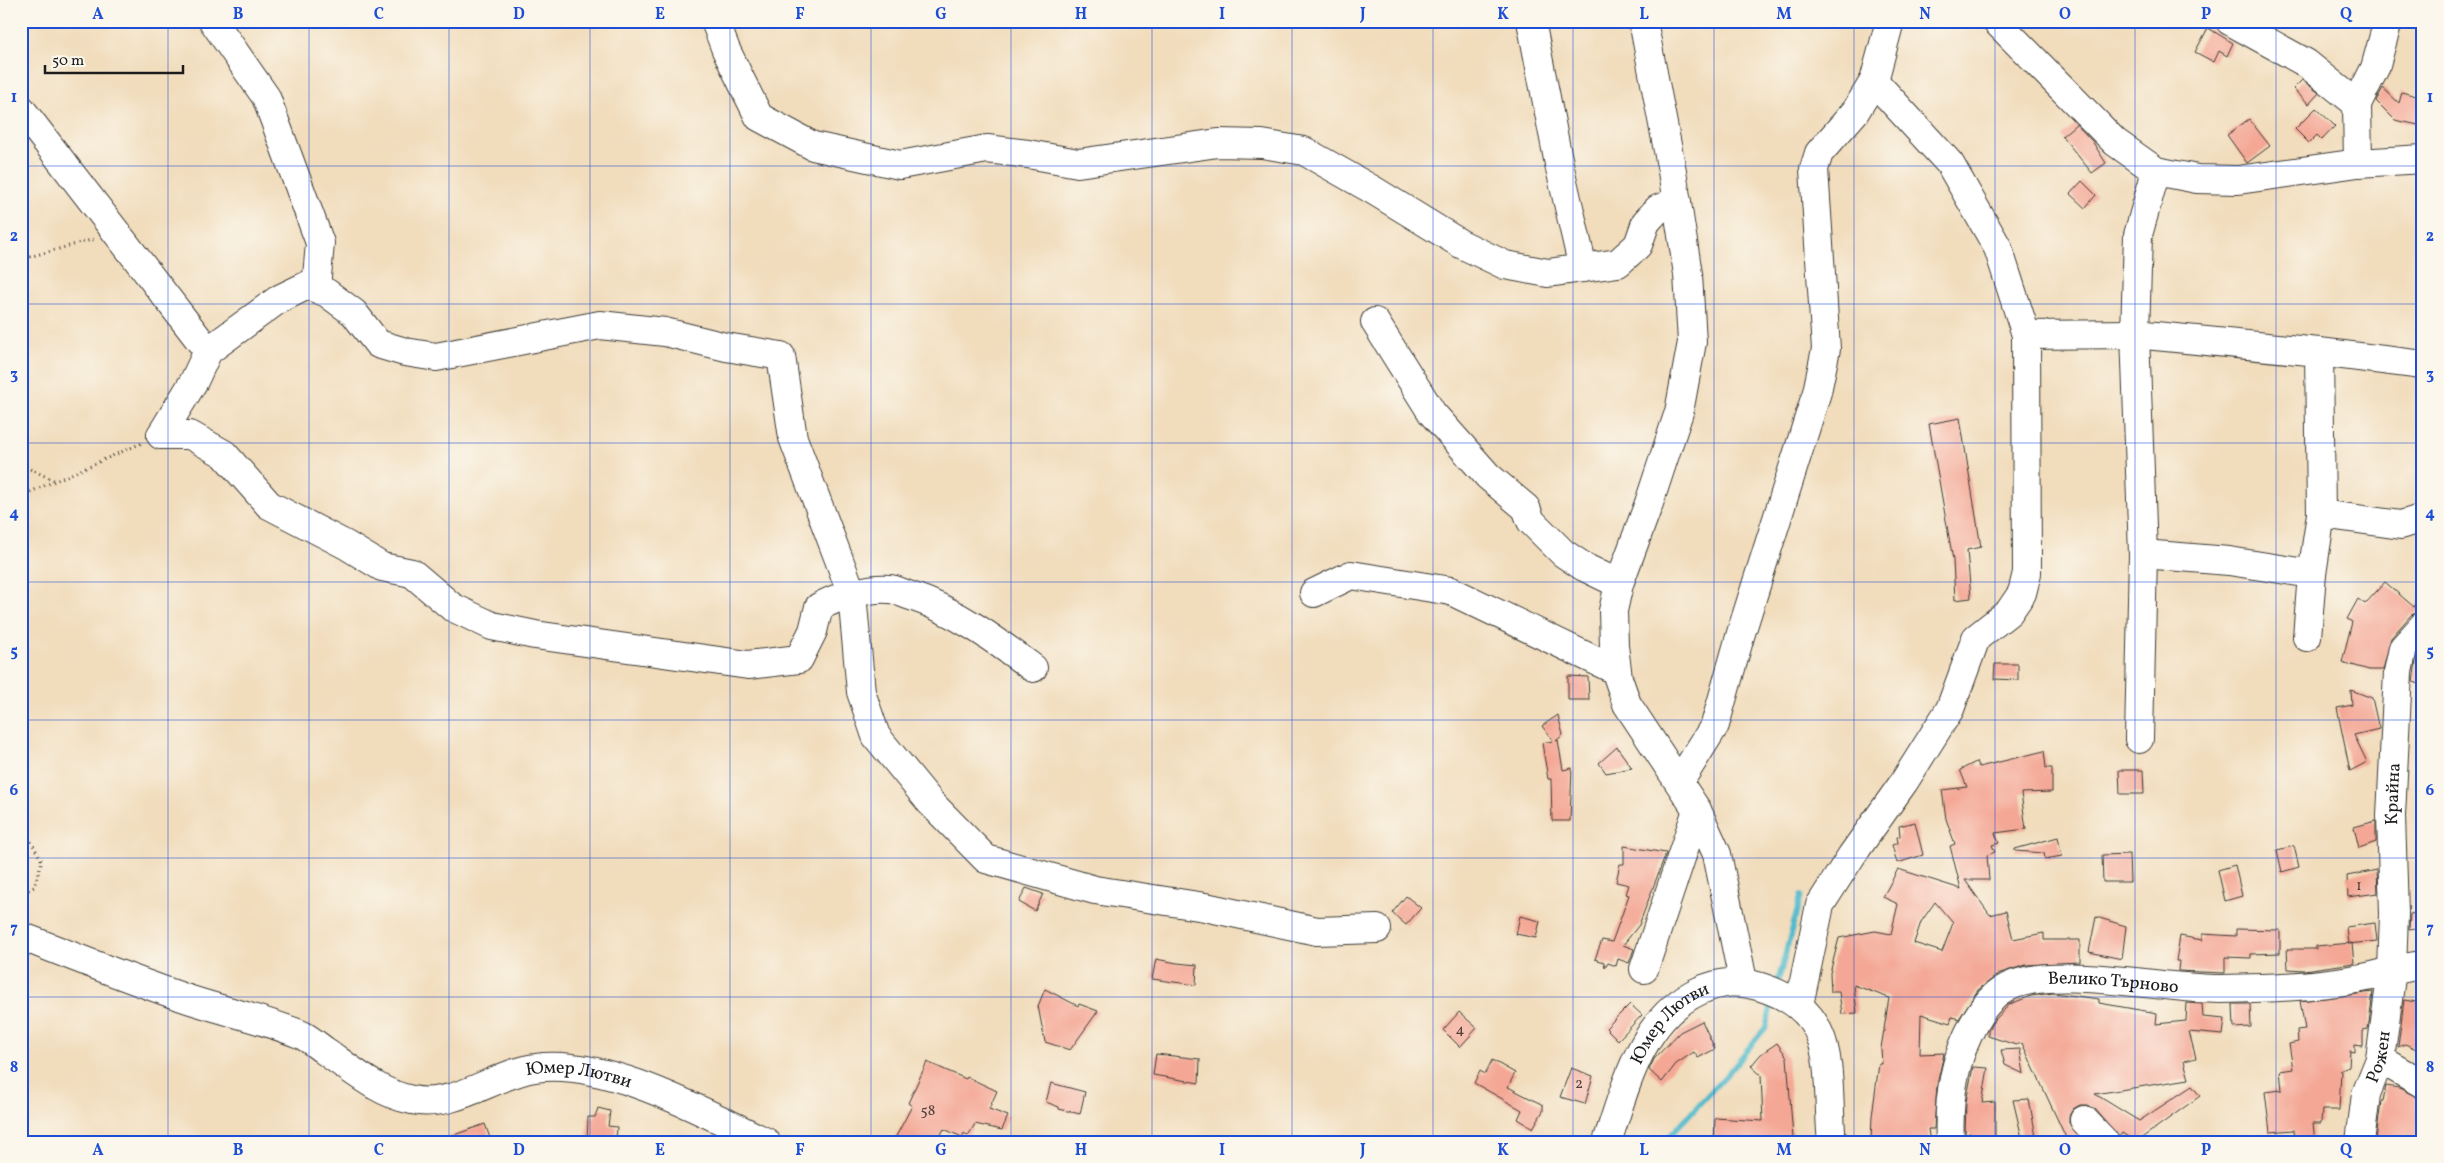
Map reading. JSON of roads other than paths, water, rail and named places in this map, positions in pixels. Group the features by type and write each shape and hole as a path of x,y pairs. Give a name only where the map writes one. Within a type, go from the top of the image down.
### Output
{"street":[{"path":"213,21 266,97 320,243 316,288"},
{"path":"715,21 726,50 758,117 813,146 900,165 987,149 1078,163 1218,143 1262,144 1287,148 1304,151 1373,190 1461,244 1505,265 1548,273 1618,263 1638,245 1646,222 1658,209 1677,202"},
{"path":"1531,21 1558,164 1583,268"},
{"path":"1643,21 1677,202 1688,274 1692,342 1687,375 1676,421 1649,504 1619,584 1613,611 1617,671 1627,704 1650,742 1680,781 1697,810 1774,994 1813,1019 1825,1049 1832,1142"},
{"path":"1680,781 1715,725 1740,633 1817,392 1826,349 1814,169 1818,153 1855,112 1874,81 1890,21"},
{"path":"1996,21 2115,142 2156,172 2197,179 2238,180 2358,163 2423,159"},
{"path":"2230,21 2306,64 2357,104"},
{"path":"2358,163 2357,104 2375,68 2388,21"},
{"path":"1774,994 1820,905 1852,855 1904,782 1950,710 1976,638 2009,612 2022,594 2027,573 2026,335 1998,248 1950,164 1874,81"},
{"path":"21,109 208,351"},
{"path":"2140,739 2143,554 2135,334 2138,235 2156,172"},
{"path":"1032,668 981,630 932,603 889,588 852,594 835,598 819,607 813,631 799,659 748,665 534,635 492,626 452,607 412,573 382,568 346,545 269,505 224,454 190,436 160,436 194,381 208,351 279,299 308,285 327,293 354,313 378,344 405,352 436,357 600,325 665,332 726,347 781,356 793,438 852,594 860,692 876,736 931,803 986,859 1095,890 1206,908 1317,931 1377,929"},
{"path":"1375,322 1432,413 1488,476 1526,508 1531,521 1564,554 1584,567 1619,584"},
{"path":"2026,335 2135,334 2318,352 2423,365"},
{"path":"2307,637 2312,574 2321,514 2318,352"},
{"path":"2321,514 2401,525 2423,518"},
{"path":"2143,554 2229,561 2312,574"},
{"path":"1314,593 1352,575 1451,591 1617,671"},
{"name":"Крайна","path":"2392,970 2394,914 2391,816 2398,672 2403,648 2423,626"},
{"path":"1644,969 1697,810"},
{"name":"Юмер Лютви","path":"21,936 191,1000 269,1022 305,1036 386,1092 412,1101 432,1102 454,1097 510,1074 536,1068 571,1068 612,1076 670,1097 766,1142"},
{"name":"Велико Търново","path":"1950,1142 1950,1102 1954,1076 1965,1042 1976,1017 1992,998 2007,987 2024,981 2072,978 2200,989 2302,988 2359,979 2392,970 2423,965"},
{"name":"Рожен","path":"2360,1142 2366,1094 2380,1059 2392,970"},
{"name":"Юмер Лютви","path":"1607,1142 1639,1054 1653,1030 1666,1013 1684,998 1710,986 1774,994"},
{"path":"2380,1059 2423,1084"},
{"path":"2084,1120 2105,1142"}],"waterway":[{"path":"1777,985 1801,896"},
{"path":"1664,1142 1729,1072 1766,1027 1773,999"}]}
